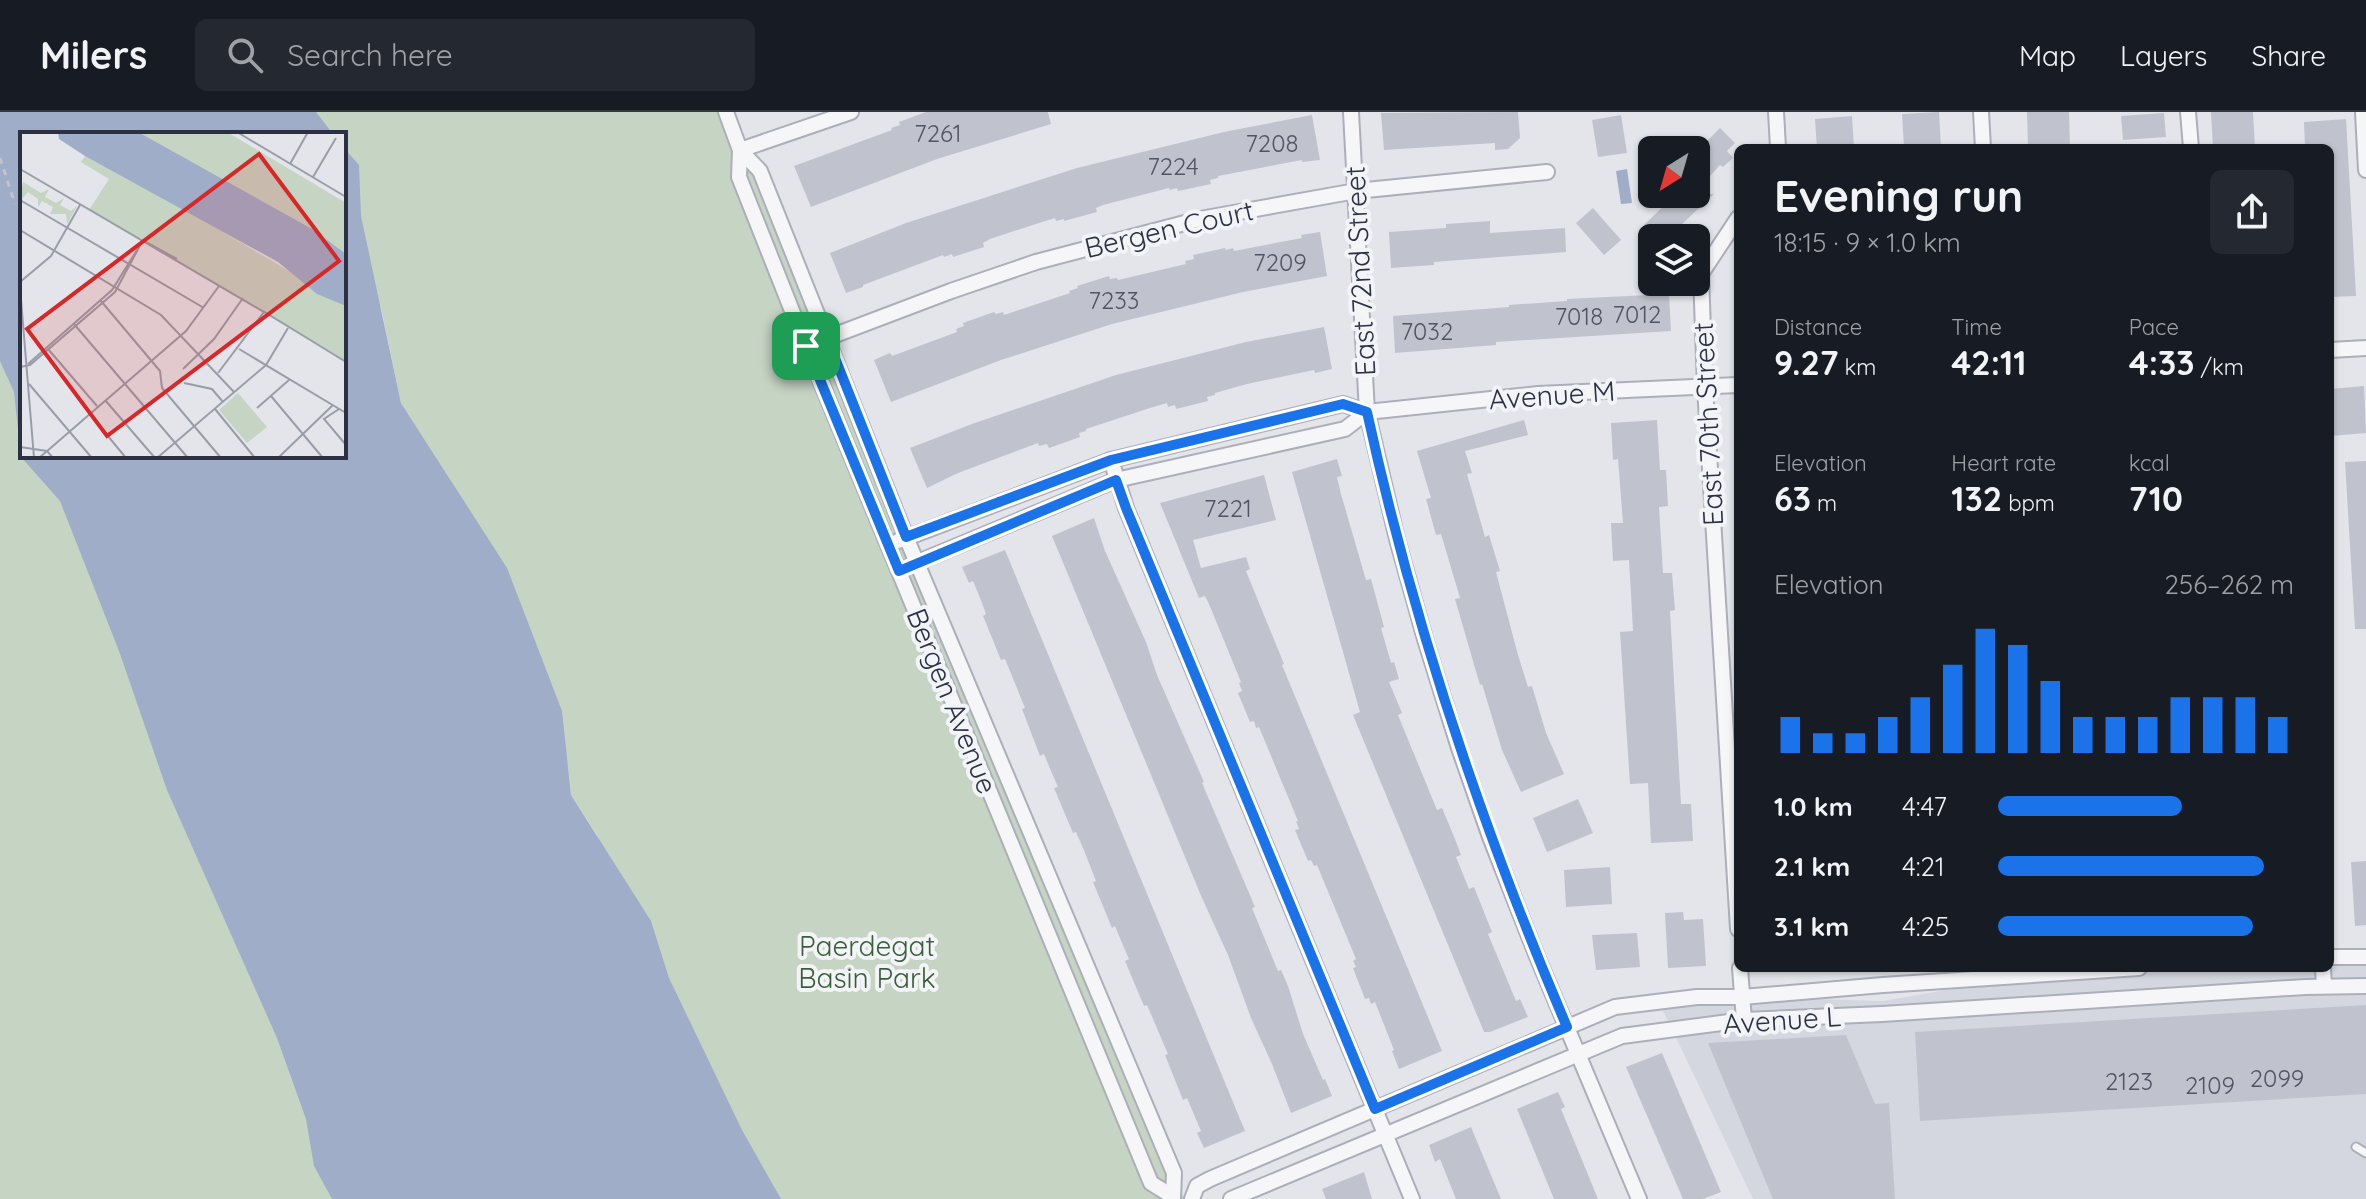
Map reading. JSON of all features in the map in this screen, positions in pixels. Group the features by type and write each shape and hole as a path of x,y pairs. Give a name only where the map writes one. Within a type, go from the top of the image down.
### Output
{"street":[{"name":"Bergen Avenue","path":"726,112 740,150 739,177 806,346 1151,1183 1172,1197 1174,1173 906,537 760,171 740,150"},
{"path":"740,150 851,112"},
{"name":"East 72nd Street","path":"1351,112 1367,412 1405,567 1459,748 1490,837 1639,1199"},
{"path":"1776,112 1778,144"},
{"path":"1981,112 1983,144"},
{"path":"2188,112 2191,144"},
{"path":"2363,112 2366,170"},
{"name":"Bergen Court","path":"806,346 1036,262 1200,219 1356,191 1547,172"},
{"name":"East 70th Street","path":"1734,224 1701,274 1734,863"},
{"path":"2334,350 2366,348"},
{"name":"Avenue M","path":"888,545 1111,460 1343,404 1367,412 1538,394 1734,385"},
{"name":"Avenue M","path":"899,571 1116,480 1345,429 1367,412"},
{"path":"1111,460 1144,552 1412,1199"},
{"path":"2334,957 2366,957"},
{"path":"1740,972 1744,1020"},
{"name":"Avenue L","path":"1192,1199 1197,1186 1210,1179 1615,1007 1697,997 1742,997 2020,972"},
{"path":"2031,972 2033,1004"},
{"path":"2323,972 2324,986"},
{"name":"Avenue L","path":"1231,1199 1622,1036 1744,1020 2366,986"}],"lane":[{"path":"2356,1147 2366,1153"}],"path":[{"path":"0,158 15,204"}],"shaded area":[{"path":"2334,957 2366,957 2366,1199 1753,1199 1659,1002 1742,997 1883,1001 2032,975 2078,972 2334,972"}],"green space":[{"name":"Paerdegat Basin Park","path":"301,112 731,112 1184,1199 745,1199 597,835 571,795 568,766 453,484 401,403 381,307 346,222 346,132 309,132"},
{"path":"0,322 20,371 20,458 56,458 359,1199 0,1199"}],"water":[{"path":"0,112 316,112 331,132 20,132 20,448 14,392 0,361"},
{"path":"346,150 359,165 361,216 401,403 507,568 562,711 571,795 651,921 669,978 742,1130 781,1199 332,1199 314,1166 306,1119 277,1038 167,790 119,651 60,501 22,458 346,458"},
{"path":"1627,169 1632,203 1621,204 1616,171"}],"building":[{"path":"926,112 1048,112 1051,124 937,159 811,207 794,166 892,130 900,125 899,122"},
{"path":"1518,112 1520,138 1508,149 1495,150 1495,143 1384,150 1381,113"},
{"path":"1939,112 1941,144 1904,144 1902,114"},
{"path":"2027,112 2069,112 2070,144 2028,144"},
{"path":"2211,112 2253,112 2255,144 2213,144"},
{"path":"2164,113 2166,137 2123,140 2121,116"},
{"path":"1312,115 1320,160 1302,160 1218,176 1210,180 1211,184 1178,191 1177,188 1169,188 1103,205 1096,208 1097,212 1064,221 1056,221 1055,218 990,239 983,243 984,247 953,257 952,254 943,255 846,293 830,253 906,223 1077,168 1224,132"},
{"path":"1621,115 1627,153 1598,157 1592,120"},
{"path":"1852,116 1854,144 1817,144 1815,119"},
{"path":"2346,119 2356,296 2334,297 2334,144 2305,144 2304,122"},
{"path":"1720,128 1735,143 1727,151 1733,158 1723,167 1720,165 1710,176 1710,138"},
{"path":"1593,208 1621,240 1604,255 1576,223"},
{"path":"1662,208 1699,208 1682,224 1645,224"},
{"path":"1490,221 1490,233 1565,228 1566,252 1391,268 1389,232"},
{"path":"1320,232 1327,276 1243,292 1112,324 1001,360 891,402 874,360 957,332 956,329 964,326 963,323 994,312 1003,312 1004,315 1109,276 1118,280 1186,264 1185,261 1194,259 1193,255 1225,248 1233,248 1234,251"},
{"path":"1669,296 1671,331 1496,342 1496,345 1395,353 1393,316 1567,299"},
{"path":"1324,327 1332,369 1247,384 1215,393 1207,397 1208,401 1176,409 1175,405 1168,407 1167,403 1086,429 1079,433 1080,437 1049,448 1047,444 1039,446 1038,443 927,488 910,448 1116,375 1246,342"},
{"path":"2364,386 2366,433 2334,436 2334,389"},
{"path":"1524,420 1528,435 1465,451 1472,473 1467,474 1485,537 1489,535 1500,571 1496,572 1518,655 1564,774 1521,792 1502,750 1480,685 1455,599 1460,598 1441,534 1436,535 1426,499 1431,498 1417,451"},
{"path":"1657,420 1660,470 1666,470 1668,506 1659,507 1663,573 1672,573 1675,610 1670,611 1681,804 1691,804 1693,841 1651,843 1648,783 1630,784 1620,632 1633,631 1629,560 1613,561 1611,523 1623,523 1618,459 1613,460 1611,423"},
{"path":"1337,459 1342,476 1337,477 1341,494 1366,580 1371,579 1384,627 1381,628 1399,679 1389,682 1402,713 1398,715 1437,810 1442,808 1455,839 1461,855 1456,857 1469,889 1474,887 1492,932 1488,934 1516,1001 1520,999 1528,1017 1490,1032 1484,1032 1353,715 1360,712 1292,472"},
{"path":"2366,461 2366,629 2355,629 2345,462"},
{"path":"1264,475 1276,520 1193,540 1201,568 1246,557 1250,569 1246,571 1282,665 1442,1051 1399,1069 1375,1002 1371,1004 1369,998 1365,999 1353,968 1356,967 1353,961 1356,959 1317,865 1308,861 1295,830 1299,829 1298,821 1259,727 1256,728 1254,721 1250,722 1238,693 1242,691 1241,682 1209,604 1205,596 1199,598 1160,503"},
{"path":"1094,518 1105,551 1146,642 1255,907 1252,908 1278,971 1281,970 1288,986 1303,1034 1332,1096 1291,1113 1052,536"},
{"path":"1005,550 1245,1131 1204,1148 1197,1133 1201,1131 1187,1098 1183,1100 1165,1055 1168,1054 1125,961 1129,959 1115,926 1112,928 1083,848 1076,832 1073,833 1054,788 1058,787 1044,754 1040,756 1022,709 1025,708 983,616 986,614 973,581 969,583 962,567"},
{"path":"1578,799 1593,833 1547,852 1533,818"},
{"path":"2366,861 2366,925 2355,926 2351,862"},
{"path":"1610,867 1612,904 1566,907 1564,870"},
{"path":"1683,912 1684,920 1703,919 1706,966 1668,968 1665,913"},
{"path":"1637,933 1640,967 1596,970 1592,935"},
{"path":"2366,1005 2366,1094 1920,1121 1915,1032"},
{"path":"1846,1035 1875,1104 1889,1103 1895,1199 1773,1199 1708,1043"},
{"path":"1662,1053 1721,1192 1703,1199 1683,1199 1626,1067"},
{"path":"1558,1092 1565,1107 1561,1109 1598,1199 1554,1199 1517,1109"},
{"path":"1471,1127 1501,1199 1456,1199 1440,1159 1435,1162 1429,1145"},
{"path":"1364,1172 1372,1199 1326,1199 1322,1189"}],"route":[{"path":"827,338 906,537 1111,460 1343,404 1367,412 1397,539 1459,748 1490,837 1567,1027 1375,1109 1116,480 899,571 806,346 827,338"}]}
